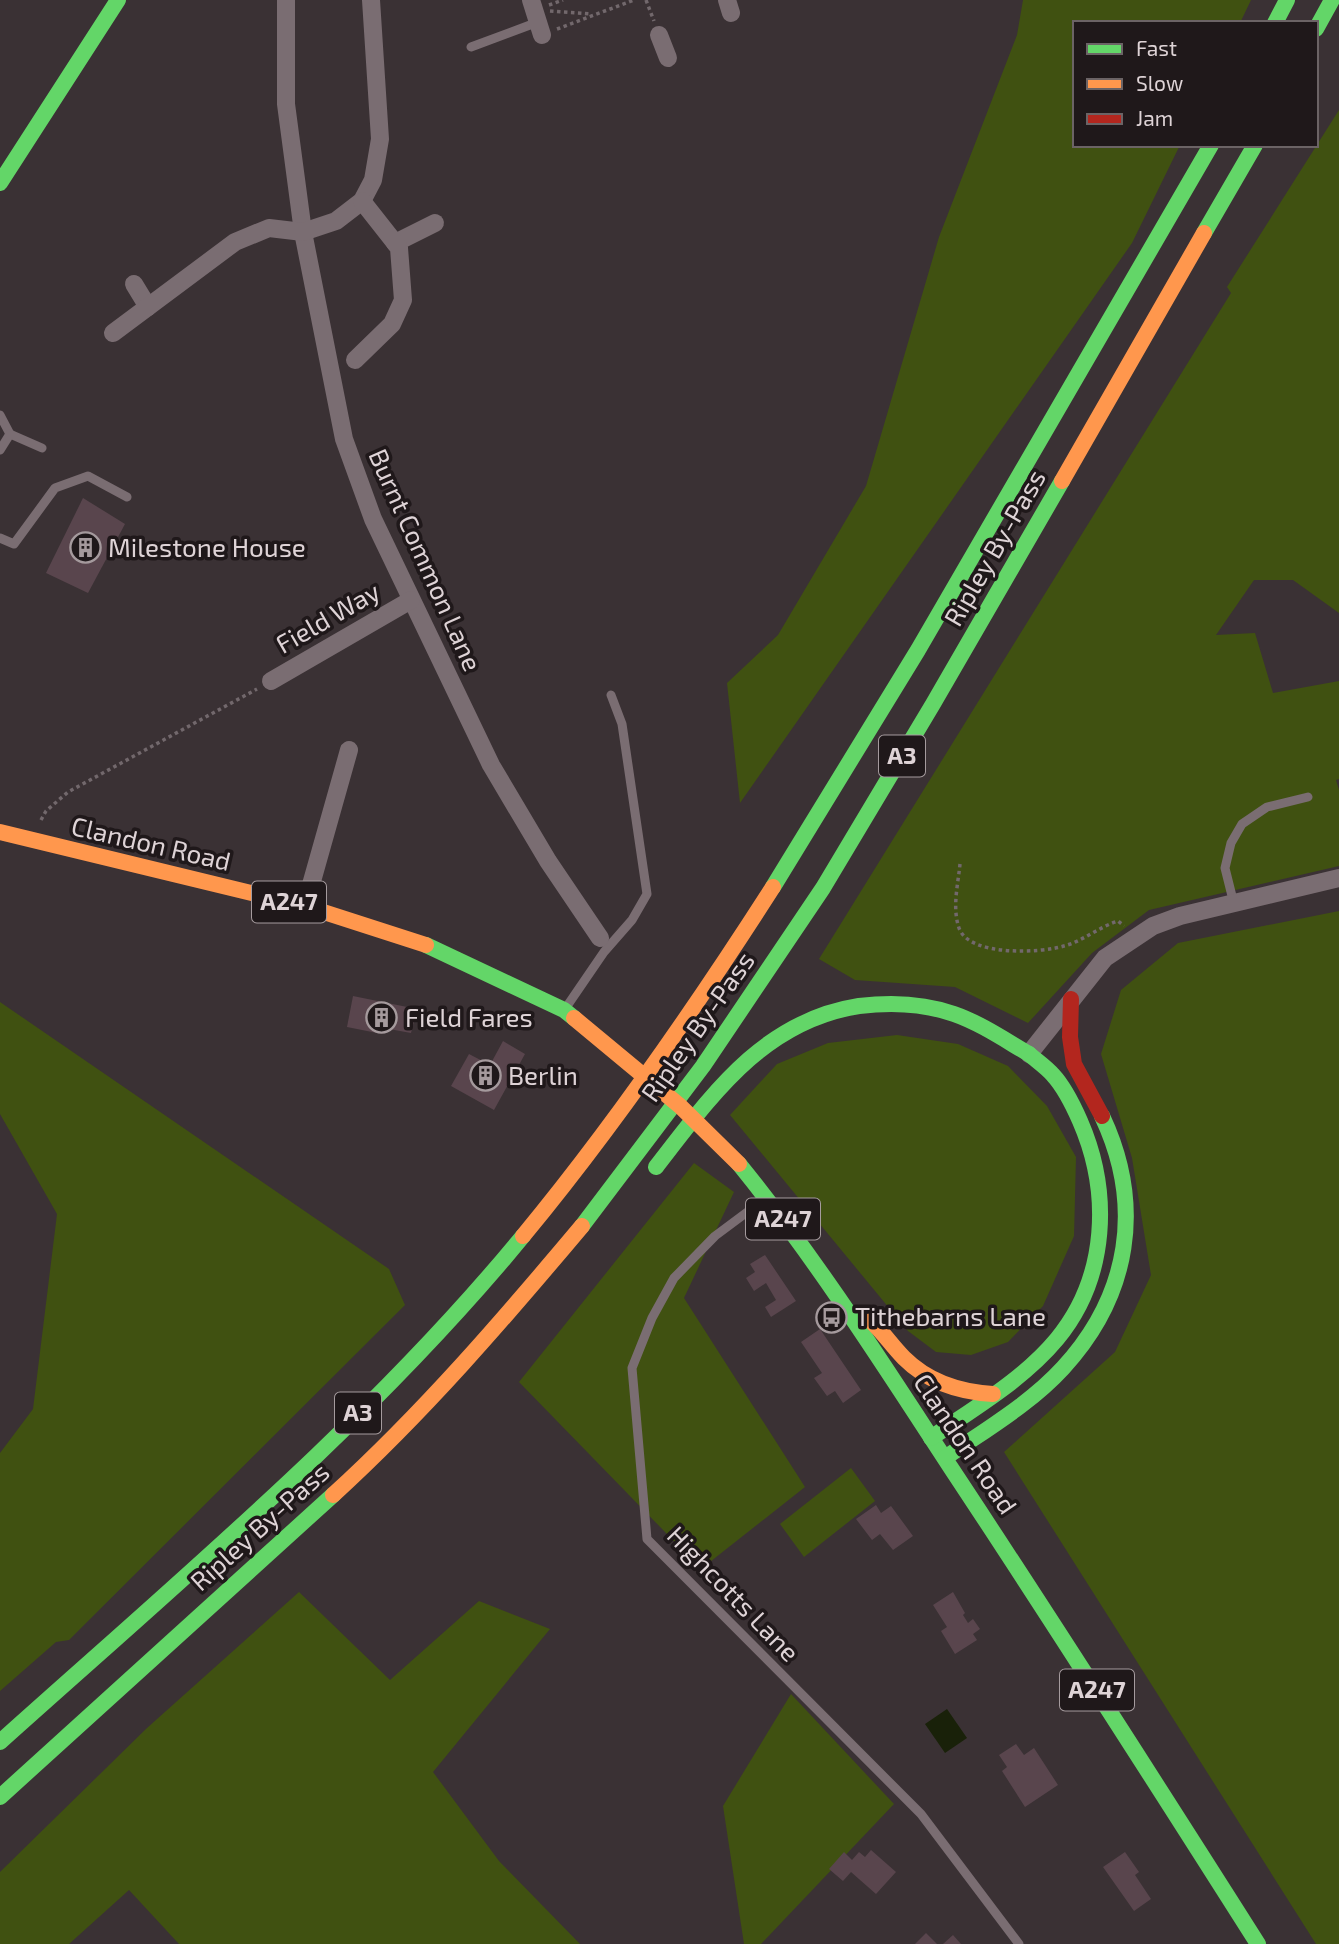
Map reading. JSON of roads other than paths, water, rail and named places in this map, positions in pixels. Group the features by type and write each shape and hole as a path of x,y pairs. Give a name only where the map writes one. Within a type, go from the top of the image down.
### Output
{"main road":[{"path":"0,183 118,0"},
{"path":"1276,21 1287,0"},
{"path":"1318,25 1332,0"},
{"name":"Ripley By-Pass","path":"0,1742 189,1572 398,1374 466,1303 581,1165 625,1107 731,953 898,685 1210,147"},
{"name":"Ripley By-Pass","path":"0,1797 357,1473 428,1403 494,1331 603,1201 703,1066 823,888 933,704 1254,147"},
{"name":"Clandon Road","path":"0,832 305,906 427,945 569,1014 668,1095 706,1129 739,1164 767,1197 823,1276 1120,1725 1258,1944"},
{"path":"945,1458 1045,1385 1071,1359 1091,1331 1107,1301 1118,1269 1125,1235 1127,1200 1112,1139 1101,1113 1077,1074 1072,1056 1071,999"},
{"path":"646,1180 714,1092 734,1071 779,1033 824,1013 851,1006 891,1003 929,1008 963,1017 1029,1055 1052,1073 1083,1126 1099,1183 1101,1222 1096,1263 1080,1304 1059,1337 1030,1366 931,1438"},
{"path":"823,1276 878,1327 906,1360 927,1376 960,1390 993,1394"},
{"path":"494,1331 552,1287"}],"street":[{"name":"Burnt Common Lane","path":"286,0 286,104 303,232 344,439 373,519 491,765 602,945"},
{"path":"113,333 234,242 269,228 303,232 336,221 362,201 373,180 380,139 371,0"},
{"path":"659,35 668,58"},
{"path":"355,359 392,324 402,300 399,248 362,201"},
{"path":"395,243 435,223"},
{"path":"134,284 148,307"},
{"name":"Field Way","path":"271,681 411,600"},
{"path":"305,906 349,750"},
{"path":"1029,1055 1105,958 1153,926 1180,916 1339,878"}],"lane":[{"path":"471,47 536,17"},
{"path":"0,415 10,434 41,448"},
{"path":"0,450 10,434"},
{"path":"0,538 14,544 55,488 88,476 127,497"},
{"path":"569,1014 602,945 632,920 647,894 622,724 611,695"},
{"path":"1234,904 1225,868 1231,843 1242,824 1267,807 1308,797"},
{"name":"Highcotts Lane","path":"767,1197 715,1236 674,1278 652,1318 632,1368 648,1539 921,1814 1019,1944"}],"place":[{"name":"Milestone House","path":"85,548"},
{"name":"Field Fares","path":"382,1018"},
{"name":"Berlin","path":"485,1076"},
{"name":"Tithebarns Lane","path":"832,1317"}]}
